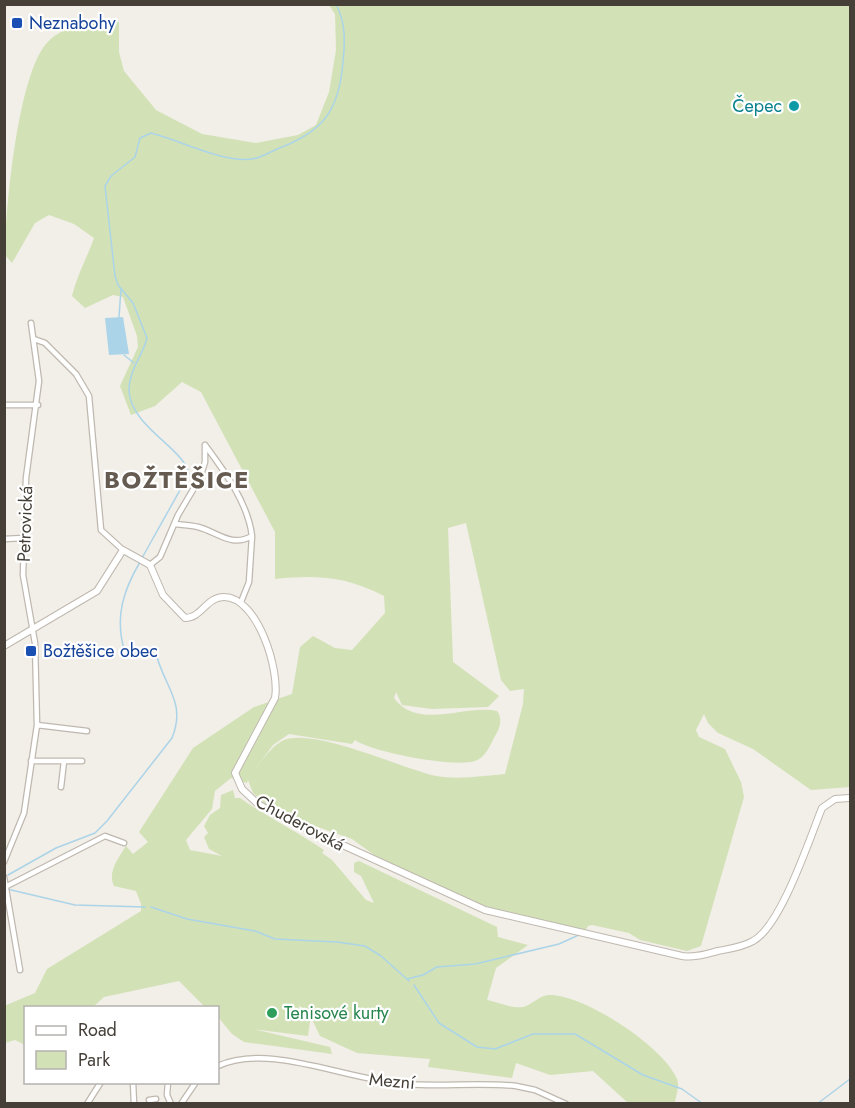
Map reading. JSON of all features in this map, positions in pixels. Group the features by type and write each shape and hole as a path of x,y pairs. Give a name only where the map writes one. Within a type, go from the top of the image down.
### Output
{"street":[{"name":"Petrovická","path":"4,862 24,813 37,725 36,660 22,574 26,478 38,405 38,363 31,323"},
{"path":"34,339 45,343 84,387 90,404 100,525 103,533 123,550 144,562 163,595 185,618 197,616 209,602 219,598 230,597 241,602 249,582 252,536 250,518 228,478 205,445 205,462 200,478 174,524 160,557 144,562"},
{"path":"4,405 38,405"},
{"path":"174,524 200,527 228,541 244,540 252,536"},
{"path":"4,539 24,538"},
{"path":"4,646 97,591 123,550"},
{"name":"Chuderovská","path":"241,602 248,609 267,646 276,685 275,698 237,767 236,779 242,789 258,804 314,834 485,910 691,957 746,945 768,928 783,903 822,808 835,799 850,798"},
{"path":"37,725 87,731"},
{"path":"32,761 82,761"},
{"path":"61,787 64,761"},
{"path":"7,888 105,836 124,843"},
{"path":"4,877 20,970"},
{"name":"Mezní","path":"219,1066 245,1058 273,1058 380,1082 516,1086 535,1090 566,1104"},
{"path":"87,1104 99,1084"},
{"path":"133,1084 134,1104"},
{"path":"168,1084 167,1095 171,1104"},
{"path":"181,1104 195,1084"},
{"path":"149,1100 156,1100"}],"green space":[{"path":"329,5 850,5 850,787 811,790 753,749 718,733 708,723 704,714 696,730 699,737 725,749 741,782 744,797 701,946 687,951 640,940 629,933 592,925 588,926 585,931 498,913 381,860 352,839 295,819 269,807 253,793 248,780 247,783 231,778 215,791 212,809 186,840 190,850 222,856 209,849 204,837 208,833 204,826 210,815 220,808 221,795 233,790 235,798 240,798 324,850 322,853 332,860 366,900 374,903 361,876 354,872 354,863 359,861 497,927 498,937 528,945 496,968 487,1000 519,1007 549,995 582,1003 601,1013 640,1038 669,1066 678,1082 675,1102 628,1103 593,1071 550,1075 516,1063 512,1078 428,1067 430,1059 357,1053 320,1036 308,1011 299,1006 297,1019 310,1021 308,1036 253,1029 330,1047 332,1054 244,1042 232,1034 219,1018 219,1006 204,1006 179,981 104,997 94,1006 24,1006 24,1044 15,1040 5,1043 4,1006 35,993 47,969 141,911 136,891 114,886 113,870 126,846 133,854 148,842 139,832 193,748 254,707 292,694 300,647 313,636 335,648 352,650 385,613 384,596 356,584 318,577 275,579 275,532 201,392 182,382 155,406 131,415 120,386 138,347 137,336 123,297 113,295 85,308 72,296 94,238 74,224 49,215 35,223 12,263 5,255 7,208 15,145 28,84 36,60 46,44 61,32 80,25 119,22 119,52 124,71 156,110 202,134 256,143 298,135 316,125 329,92 336,50 335,14","holes":["466,523 501,680 510,691 524,689 523,704 505,774 462,778 436,776 337,744 298,738 284,740 275,746 252,773 273,745 289,734 352,744 355,740 395,754 432,761 465,763 475,761 485,754 499,727 500,717 497,711 429,715 404,708 394,698 396,692 402,705 432,709 488,707 499,696 453,662 448,528"]}],"water":[{"path":"123,317 129,354 109,355 105,318"}],"waterway":[{"path":"142,558 189,474 178,456 139,416 132,404 129,384 147,338 133,303 118,285 115,276 105,186 111,176 135,157 140,138 151,133 228,158 252,159 293,142 317,127 332,107 341,79 344,33 342,18 336,4"},
{"path":"119,317 121,289"},
{"path":"124,355 134,363"},
{"path":"8,875 56,848 95,833 172,738 176,726 176,705 157,657 132,653 124,649 121,637 122,604 129,583 140,562"},
{"path":"7,889 75,905 145,907"},
{"path":"151,907 187,919 255,931 275,939 337,942 365,946 381,956 409,981"},
{"path":"407,979 423,975 437,967 475,964 559,944 581,934"},
{"path":"414,985 439,1023 477,1047 495,1049 533,1034 575,1034 643,1075 682,1089 703,1104"},
{"path":"817,1104 850,1079"}],"place":[{"name":"Neznabohy","path":"17,23"},
{"name":"Čepec","path":"794,106"},
{"name":"Božtěšice obec","path":"31,651"},
{"name":"Tenisové kurty","path":"272,1013"}],"district":[{"name":"BOŽTĚŠICE","path":"177,480"}]}
